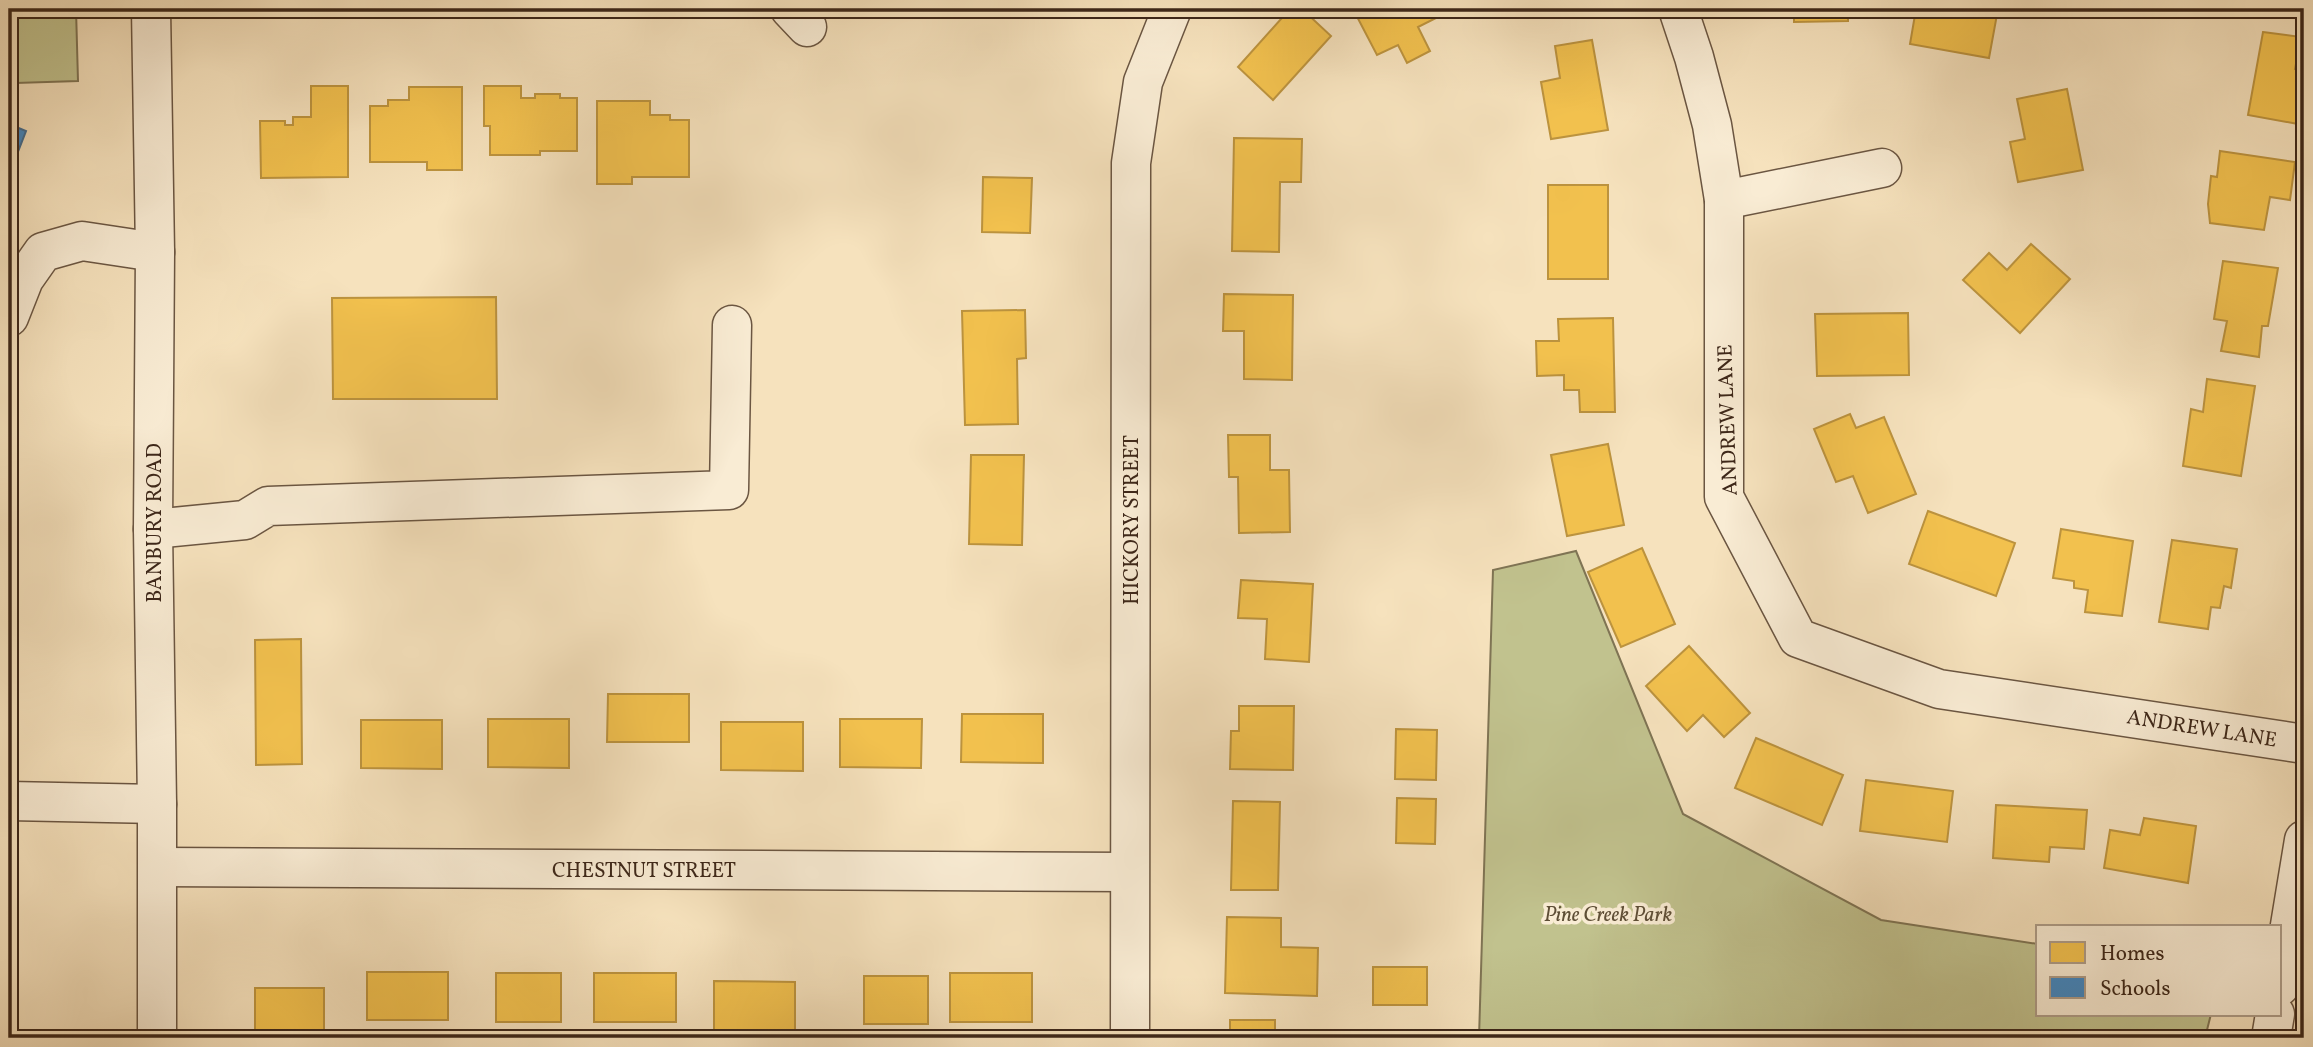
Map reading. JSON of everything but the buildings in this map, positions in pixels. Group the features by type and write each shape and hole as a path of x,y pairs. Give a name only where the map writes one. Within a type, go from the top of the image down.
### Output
{"street":[{"name":"BANBURY ROAD","path":"151,9 155,251 153,530 158,867 157,1038"},
{"name":"HICKORY STREET","path":"1130,1038 1131,163 1143,82 1172,9"},
{"name":"ANDREW LANE","path":"1678,9 1712,125 1724,200 1724,497 1798,638 1939,689 2304,744"},
{"path":"1724,200 1882,167"},
{"path":"9,317 24,279 43,252 82,241 155,251"},
{"path":"153,530 245,520 268,506 729,490 732,325"},
{"path":"9,801 157,804"},
{"path":"2282,974 2304,840"},
{"name":"CHESTNUT STREET","path":"158,867 1129,872"},
{"path":"2271,1038 2275,1016"}],"green space":[{"path":"9,9 76,9 78,81 16,83 14,36 9,36"},
{"name":"Pine Creek Park","path":"1576,551 1683,814 1881,920 2036,944 2036,1016 2210,1016 2205,1038 1479,1038 1493,570"}]}
